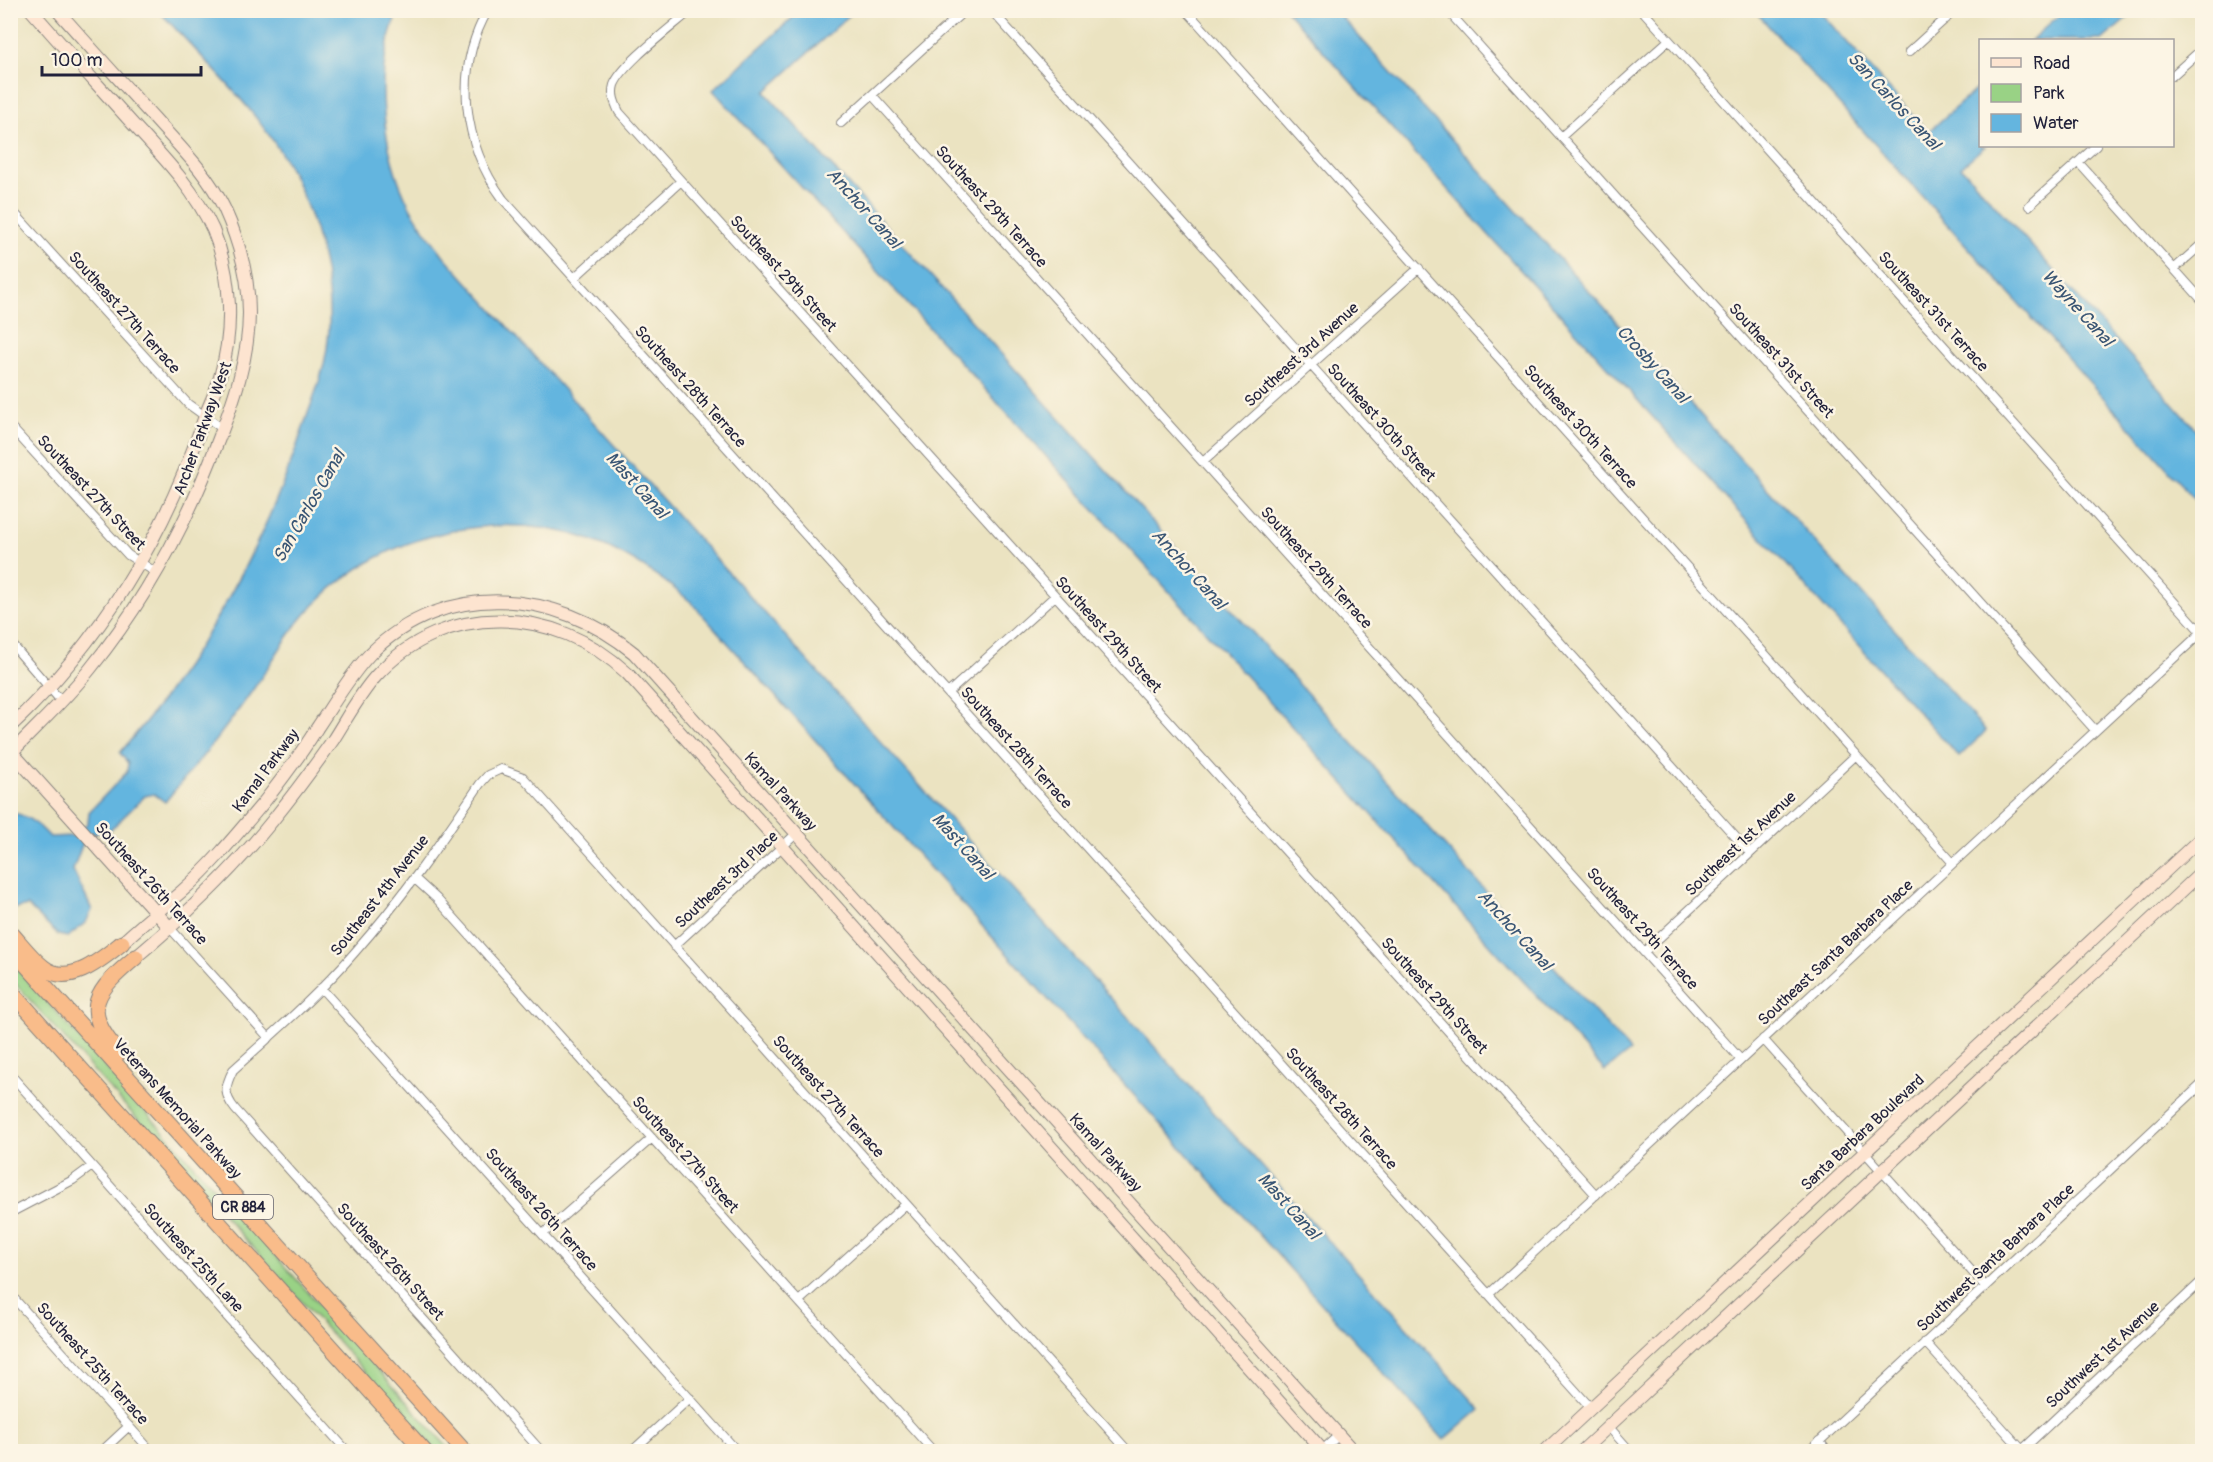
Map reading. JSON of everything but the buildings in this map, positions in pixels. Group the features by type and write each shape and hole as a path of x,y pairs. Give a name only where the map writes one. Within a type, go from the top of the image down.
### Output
{"highway":[{"path":"10,932 45,969 66,974 87,968 122,943"},
{"name":"Veterans Memorial Parkway","path":"10,947 465,1452"},
{"path":"136,957 108,982 100,994 96,1006 96,1021 107,1039 225,1171 242,1206"},
{"name":"CR 884","path":"10,990 425,1452"}],"street":[{"name":"Archer Parkway West","path":"10,728 98,629 140,564 175,498 221,375 229,331 228,287 213,231 196,198 31,10"},
{"name":"Archer Parkway West","path":"11,752 61,701 119,632 157,573 183,525 223,429 244,358 249,316 248,286 234,231 223,206 201,172 57,10"},
{"name":"Southeast 28th Terrace","path":"488,10 471,51 466,82 470,126 489,177 503,199 1591,1408"},
{"name":"Southeast 29th Street","path":"691,10 623,72 614,87 614,100 619,112 1596,1195"},
{"path":"841,123 965,10"},
{"name":"Southeast 30th Street","path":"991,10 1750,853"},
{"name":"Southeast 30th Terrace","path":"1186,10 1953,862"},
{"name":"Southeast 31st Street","path":"1447,10 2095,730"},
{"name":"Southeast 31st Terrace","path":"1642,10 2202,632"},
{"path":"1939,10 1946,19"},
{"path":"1909,52 1956,10"},
{"path":"1561,137 1669,40"},
{"path":"2174,74 2202,49"},
{"name":"Southeast 29th Terrace","path":"872,95 1741,1060"},
{"path":"2029,206 2095,147"},
{"path":"2078,162 2202,300"},
{"path":"574,278 681,181"},
{"name":"Southeast 27th Terrace","path":"10,208 188,404 223,429"},
{"path":"2174,270 2202,244"},
{"name":"Southeast 3rd Avenue","path":"1203,462 1419,268"},
{"name":"Southeast 27th Street","path":"10,426 128,555 157,573"},
{"path":"948,693 1055,596"},
{"name":"Kamal Parkway","path":"122,943 198,876 264,801 347,683 371,654 417,621 450,609 484,602 520,602 556,609 591,622 614,636 634,653 1354,1452"},
{"path":"136,957 170,928 237,862 322,755 367,687 389,663 434,634 488,621 524,621 577,636 610,657 627,673 1323,1451 1339,1435"},
{"name":"Southeast Santa Barbara Place","path":"1489,1294 2202,632"},
{"path":"10,642 50,685 61,701"},
{"name":"Southeast 26th Terrace","path":"11,752 269,1038"},
{"name":"Southeast 1st Avenue","path":"1644,952 1856,755"},
{"name":"Southeast 27th Terrace","path":"501,769 523,777 1129,1452"},
{"name":"Southeast 4th Avenue","path":"225,1086 233,1070 321,988 379,924 480,784 488,775 501,769"},
{"name":"Southeast 3rd Place","path":"674,946 797,833"},
{"name":"Santa Barbara Boulevard","path":"1544,1452 2202,837"},
{"path":"1581,1452 2202,872"},
{"name":"Southeast 27th Street","path":"414,878 437,899 934,1452"},
{"name":"Southeast 26th Terrace","path":"321,988 738,1452"},
{"path":"1763,1039 1985,1286"},
{"name":"Southeast 25th Lane","path":"13,1078 348,1452"},
{"name":"Southwest Santa Barbara Place","path":"1808,1452 2202,1084"},
{"name":"Southeast 26th Street","path":"225,1086 227,1099 235,1109 542,1452"},
{"path":"543,1234 652,1138"},
{"path":"10,1213 73,1180 92,1166"},
{"path":"799,1301 906,1204"},
{"name":"Southwest 1st Avenue","path":"2023,1451 2202,1281"},
{"name":"Southeast 25th Terrace","path":"10,1294 152,1452"},
{"path":"1925,1342 2023,1451"},
{"path":"631,1452 690,1398"},
{"path":"101,1452 129,1426"},
{"path":"1608,1426 1631,1452"},
{"path":"1819,1441 1828,1452"}],"green space":[{"path":"11,962 451,1451 436,1451 11,979"}],"water":[{"path":"249,10 259,13 264,10 398,11 385,59 383,84 387,136 392,161 410,207 444,256 1480,1409 1444,1440 691,602 640,564 597,542 548,529 512,526 477,527 442,533 376,558 346,577 309,610 291,632 231,720 165,802 154,794 145,796 108,832 97,832 82,845 73,870 92,910 86,922 68,937 58,935 28,906 11,909 10,813 27,818 50,837 73,836 88,823 89,812 127,772 128,763 120,753 178,678 204,639 228,600 249,558 287,473 323,368 328,337 328,293 320,249 299,187 271,138 254,116 217,72 159,11"},
{"path":"2065,10 2136,11 2103,39 2032,39"},
{"name":"Anchor Canal","path":"800,11 854,11 765,92 1630,1051 1605,1071 713,90"},
{"name":"Crosby Canal","path":"1287,11 1336,11 1986,731 1959,757"},
{"path":"1755,11 1819,11 1928,132 1979,87 1979,147 1984,147 1961,167 2202,436 2202,507"}],"water label":[{"name":"San Carlos Canal","path":"1894,101"},
{"name":"Wayne Canal","path":"2078,308"},
{"name":"Mast Canal","path":"637,485"},
{"name":"San Carlos Canal","path":"309,506"},
{"name":"Mast Canal","path":"963,846"},
{"name":"Mast Canal","path":"1289,1206"}]}
